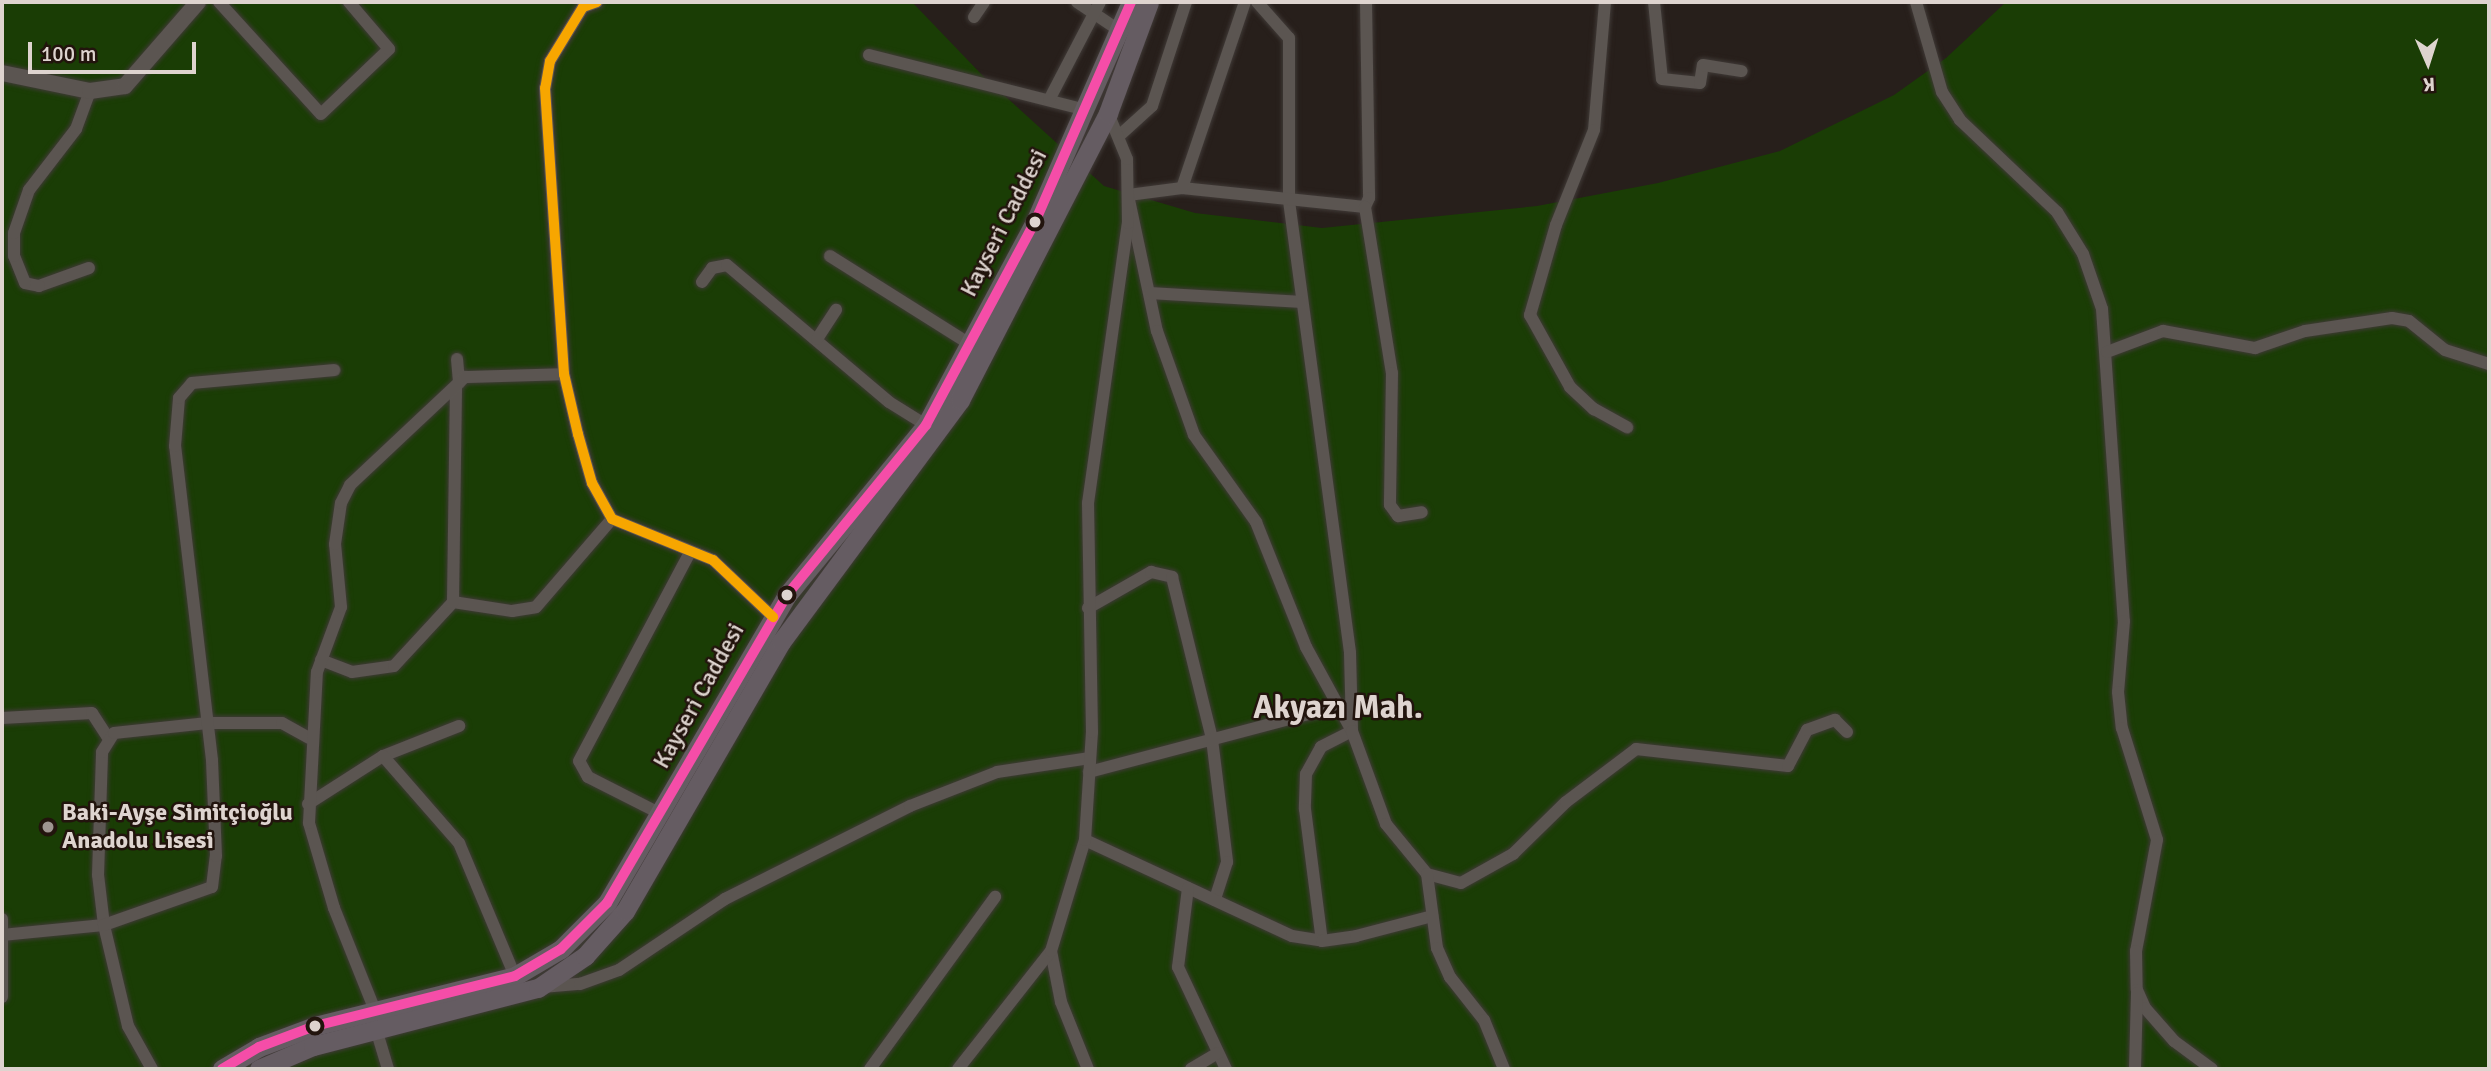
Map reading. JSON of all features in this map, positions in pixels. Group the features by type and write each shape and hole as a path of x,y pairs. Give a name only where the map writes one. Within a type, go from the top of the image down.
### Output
{"main road":[{"name":"Kayseri Caddesi","path":"222,1069 259,1047 374,1008 515,976 561,949 592,920 629,871 773,617 926,425 1035,222 1131,2"},
{"name":"Kayseri Caddesi","path":"259,1069 376,1029 538,988 585,956 625,911 781,642 960,400 1108,113 1149,2"}],"street":[{"path":"2,73 90,91 125,86 198,2"},
{"path":"219,2 321,114 389,49 349,2"},
{"path":"597,2 583,7 550,61 545,88 564,374 592,483 612,519 713,560 773,617"},
{"path":"974,17 984,2"},
{"path":"1077,2 1120,31"},
{"path":"1049,100 1100,2"},
{"path":"1120,135 1152,106 1186,2"},
{"path":"1182,188 1245,2"},
{"path":"1257,2 1289,38 1289,201 1350,653 1352,731"},
{"path":"1366,2 1369,198 1365,207 1392,373 1390,505 1398,516 1422,512"},
{"path":"1605,2 1594,130 1556,225 1530,315 1570,387 1594,410 1627,427"},
{"path":"1654,2 1662,79 1700,83 1703,65 1742,71"},
{"path":"1916,2 1942,92 1959,120 2057,212 2083,254 2102,309 2124,621 2118,692 2122,728 2157,841 2136,951 2135,1069"},
{"path":"869,55 1086,110"},
{"path":"89,268 39,286 25,283 14,256 14,233 29,190 76,129 90,91"},
{"path":"1108,113 1120,135 1128,195 1157,331 1194,435 1256,522 1306,648 1352,731 1386,824 1427,874 1432,916 1450,977 1484,1020 1503,1069"},
{"path":"1128,195 1182,188 1365,207"},
{"path":"958,1069 1051,951 1085,840 1090,758 1088,503 1116,326 1128,195"},
{"path":"830,256 970,344"},
{"path":"702,282 712,268 727,265 889,402 926,425"},
{"path":"1151,293 1301,302"},
{"path":"817,339 836,310"},
{"path":"2107,352 2163,331 2255,348 2305,331 2392,318 2410,321 2445,350 2489,364"},
{"path":"321,660 352,672 394,666 453,602 457,359"},
{"path":"2,935 104,925 212,887 216,856 207,723 175,446 179,398 192,383 334,370"},
{"path":"374,1008 334,908 308,804 309,738 321,660 341,607 335,544 350,485 465,377 564,374"},
{"path":"453,602 512,611 536,607 612,519"},
{"path":"661,814 588,777 579,761 690,552"},
{"path":"1088,608 1151,572 1172,578 1212,739 1227,862 1215,900"},
{"path":"1089,772 1338,706"},
{"path":"2,718 92,713 108,738"},
{"path":"1427,874 1461,883 1513,854 1566,802 1641,747 1788,765 1794,762 1807,730 1835,720 1847,732"},
{"path":"152,1069 128,1026 104,925 98,875 102,752 108,738 122,730 207,723 282,723 309,738"},
{"path":"308,804 383,756 459,726"},
{"path":"1322,941 1306,774 1321,747 1352,731"},
{"path":"383,756 459,843 515,976"},
{"path":"538,988 580,984 619,970 725,899 910,806 997,772 1090,758"},
{"path":"1085,840 1292,936 1322,941 1432,916"},
{"path":"1188,888 1178,967 1226,1069"},
{"path":"870,1069 995,897"},
{"path":"2,919 2,997"},
{"path":"1051,951 1060,1002 1088,1069"},
{"path":"2137,989 2145,1008 2174,1041 2212,1069"},
{"path":"376,1029 388,1069"},
{"path":"1191,1069 1218,1053"}],"green space":[{"path":"2,2 912,2 983,76 1104,186 1195,213 1322,228 1537,206 1658,183 1780,151 1894,95 1946,58 2006,2 2489,2 2489,1069 2,1069"}],"transit line":[{"path":"597,2 583,7 550,61 545,88 564,374 592,483 612,519 713,560 773,617"},
{"path":"222,1069 259,1047 315,1026 515,976 561,949 607,903 787,595 926,425 1035,222 1131,2"}],"place":[{"name":"Baki-Ayşe Simitçioğlu Anadolu Lisesi","path":"48,827"}],"district":[{"name":"Akyazı Mah.","path":"1338,708"}]}
